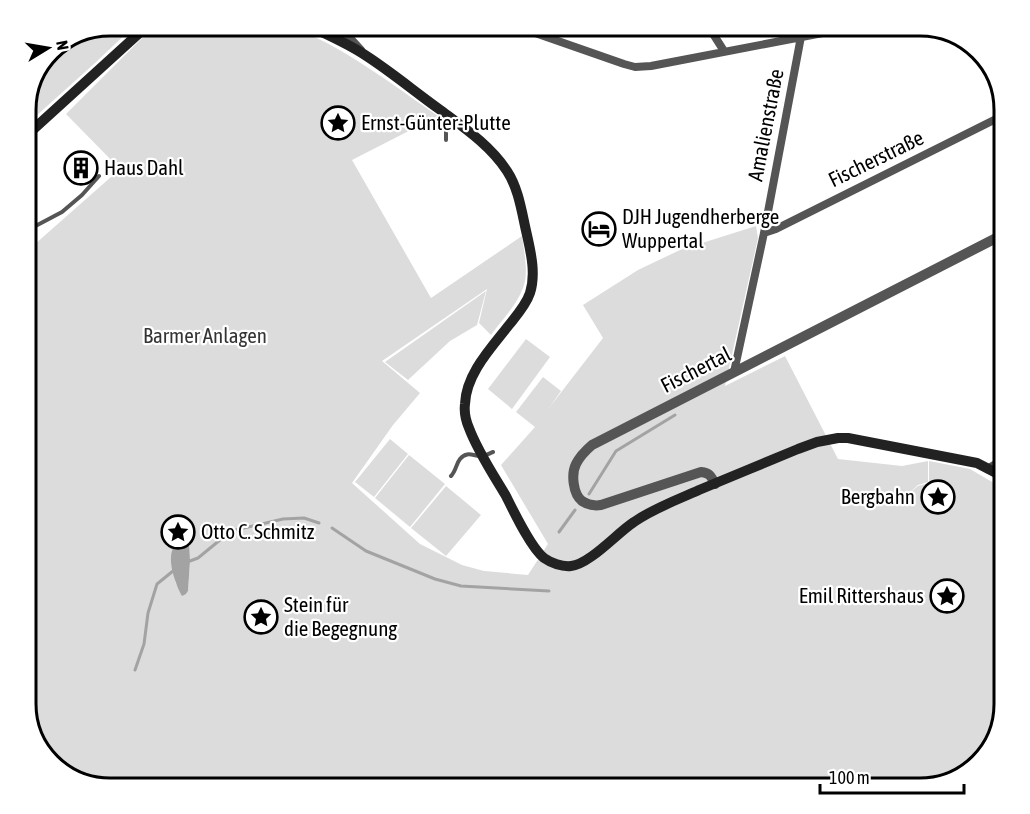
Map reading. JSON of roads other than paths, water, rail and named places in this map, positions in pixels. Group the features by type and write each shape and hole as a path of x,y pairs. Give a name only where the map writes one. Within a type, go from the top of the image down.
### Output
{"main road":[{"path":"36,127 136,36"},
{"path":"329,36 364,54 490,150 509,174 516,190 531,259 532,282 522,308 477,369 466,394 465,417 468,427 488,454 537,551 545,559 558,565 578,565 635,521 659,507 817,442 848,438 977,463 994,471"}],"street":[{"path":"348,36 364,54"},
{"path":"544,36 635,67 651,66 806,36"},
{"path":"714,36 724,51"},
{"name":"Amalienstraße","path":"734,372 764,232 801,37"},
{"name":"Fischerstraße","path":"764,232 776,229 994,120"},
{"name":"Fischertal","path":"715,484 710,475 701,472 594,506 584,503 580,498 573,476 582,453 592,445 994,240"},
{"path":"989,468 994,465"}],"lane":[{"path":"446,115 446,140"},
{"path":"36,226 62,212 99,176"},
{"path":"451,476 456,471 461,457 472,453 488,454"}],"waterway":[{"path":"589,494 616,451 675,415"},
{"path":"559,532 575,510"},
{"path":"190,561 198,558 231,531 283,519 304,518 319,523"},
{"path":"332,528 366,551 435,579 461,586 549,591"},
{"path":"135,670 144,644 148,613 157,584 173,571"}],"place":[{"name":"Ernst-Günter-Plutte","path":"338,123"},
{"name":"Haus Dahl","path":"81,168"},
{"name":"DJH Jugendherberge Wuppertal","path":"599,229"},
{"name":"Bergbahn","path":"938,497"},
{"name":"Otto C. Schmitz","path":"178,532"},
{"name":"Emil Rittershaus","path":"947,596"},
{"name":"Stein für die Begegnung","path":"261,617"}],"park label":[{"name":"Barmer Anlagen","path":"205,336"}]}
